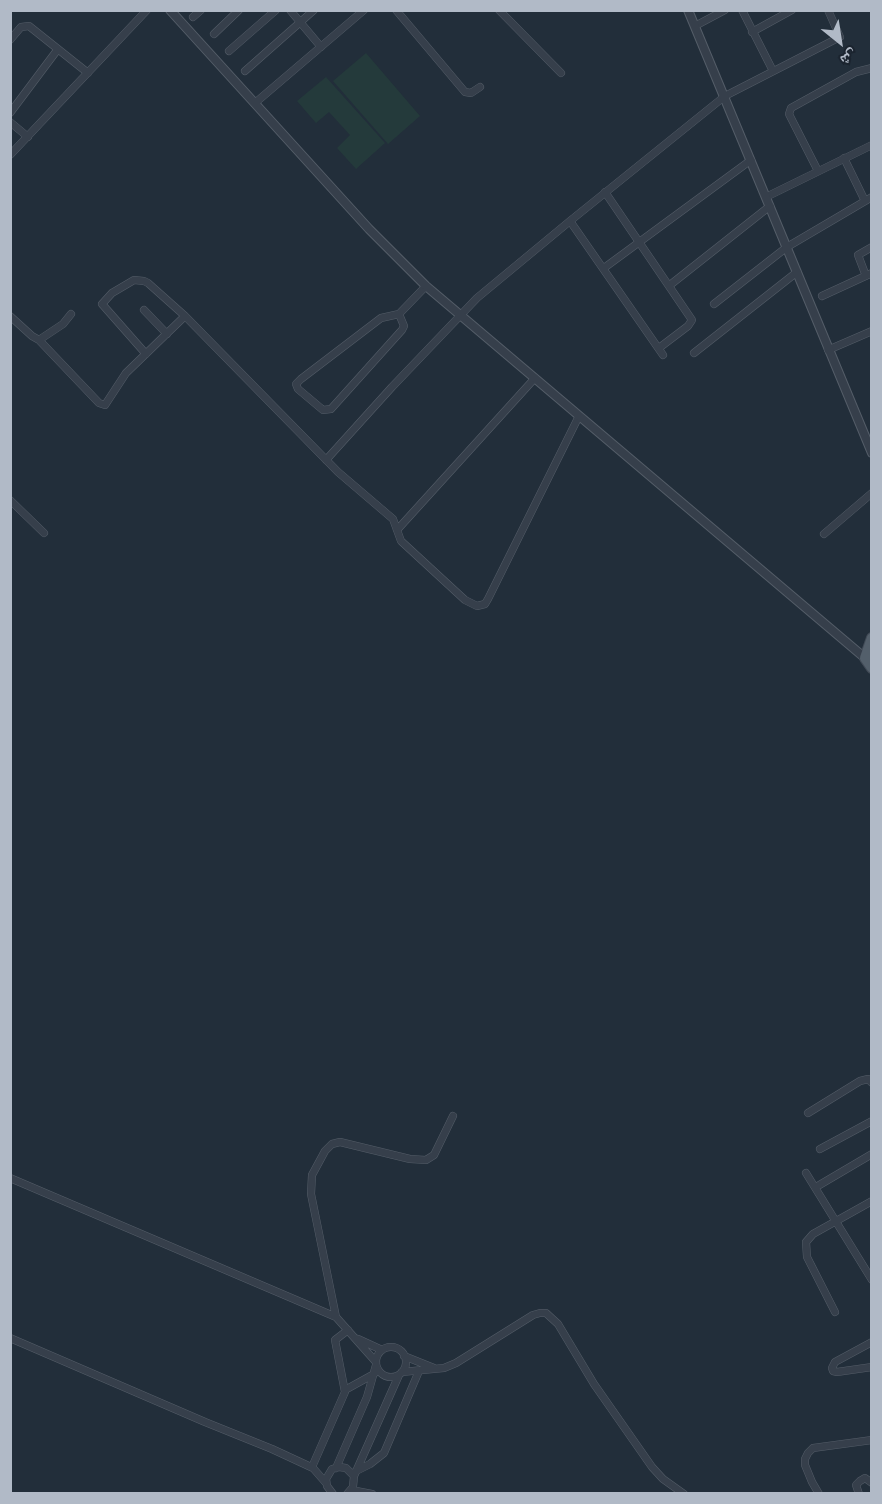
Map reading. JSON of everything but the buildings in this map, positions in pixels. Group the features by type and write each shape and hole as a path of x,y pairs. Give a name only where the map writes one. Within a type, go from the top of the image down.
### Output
{"main road":[{"path":"872,638 868,658 872,668"}],"street":[{"path":"10,155 147,10"},
{"path":"170,10 369,229 426,286 868,658"},
{"path":"193,17 201,10"},
{"path":"213,34 239,10"},
{"path":"290,10 321,47"},
{"path":"245,71 314,10"},
{"path":"255,102 364,10"},
{"path":"396,10 465,92 471,93 480,87"},
{"path":"499,10 561,74"},
{"path":"688,10 872,453"},
{"path":"695,26 725,10"},
{"path":"742,10 773,71"},
{"path":"752,32 792,10"},
{"path":"326,460 477,298 570,220 725,96 840,37 828,10"},
{"path":"229,51 275,11"},
{"path":"10,40 21,27 26,26 88,73"},
{"path":"10,113 58,49"},
{"path":"818,171 789,114 791,108 856,72 872,68"},
{"path":"10,122 28,136"},
{"path":"670,285 768,201 818,171 872,145"},
{"path":"714,304 787,247 868,199 844,158"},
{"path":"604,268 751,160"},
{"path":"570,220 661,351 692,321 670,285 605,192"},
{"path":"822,296 869,274 858,255 872,247"},
{"path":"694,353 797,272"},
{"path":"146,354 102,306 105,299 130,282 141,280 153,286 185,316 326,460 393,519 401,541 465,600 477,606 484,604 579,416"},
{"path":"399,314 404,326 402,330 331,409 323,410 298,389 296,384 301,379 381,318 399,314 426,286"},
{"path":"144,310 167,333"},
{"path":"39,340 63,324 71,314"},
{"path":"10,316 39,340 101,404 106,404 126,373 185,316"},
{"path":"828,350 872,331"},
{"path":"397,530 535,378"},
{"path":"824,534 872,493"},
{"path":"10,500 44,533"},
{"path":"10,513 17,506"},
{"path":"808,1113 860,1081 868,1079 872,1083"},
{"path":"336,1317 311,1194 312,1175 325,1151 329,1146 340,1142 410,1159 426,1160 434,1155 453,1116"},
{"path":"820,1149 872,1120"},
{"path":"816,1187 872,1154"},
{"path":"806,1173 872,1280"},
{"path":"10,1178 336,1317 376,1364 379,1372 385,1376 392,1377 436,1369 456,1363 533,1316 546,1313 558,1324 600,1394 652,1467 663,1479 684,1494"},
{"path":"835,1312 807,1257 806,1242 813,1234 835,1220 872,1201"},
{"path":"312,1468 345,1390 335,1340 348,1330"},
{"path":"10,1338 312,1468 346,1468 371,1493"},
{"path":"355,1338 382,1350"},
{"path":"872,1342 835,1362 832,1368 837,1372 872,1367"},
{"path":"329,1490 327,1475 334,1469 367,1397 378,1355 382,1350 393,1347 400,1350 406,1363 349,1492 371,1493"},
{"path":"404,1356 436,1369"},
{"path":"355,1476 384,1452 419,1371"},
{"path":"345,1390 374,1374"},
{"path":"811,1494 805,1459 813,1448 872,1440"},
{"path":"312,1468 329,1490"},
{"path":"808,1474 819,1494"},
{"path":"859,1494 856,1485 860,1481 865,1478 872,1483"}],"green space":[{"path":"366,53 420,116 388,144 333,81"},
{"path":"326,77 385,143 356,169 337,148 350,135 329,112 316,123 297,101"}]}
